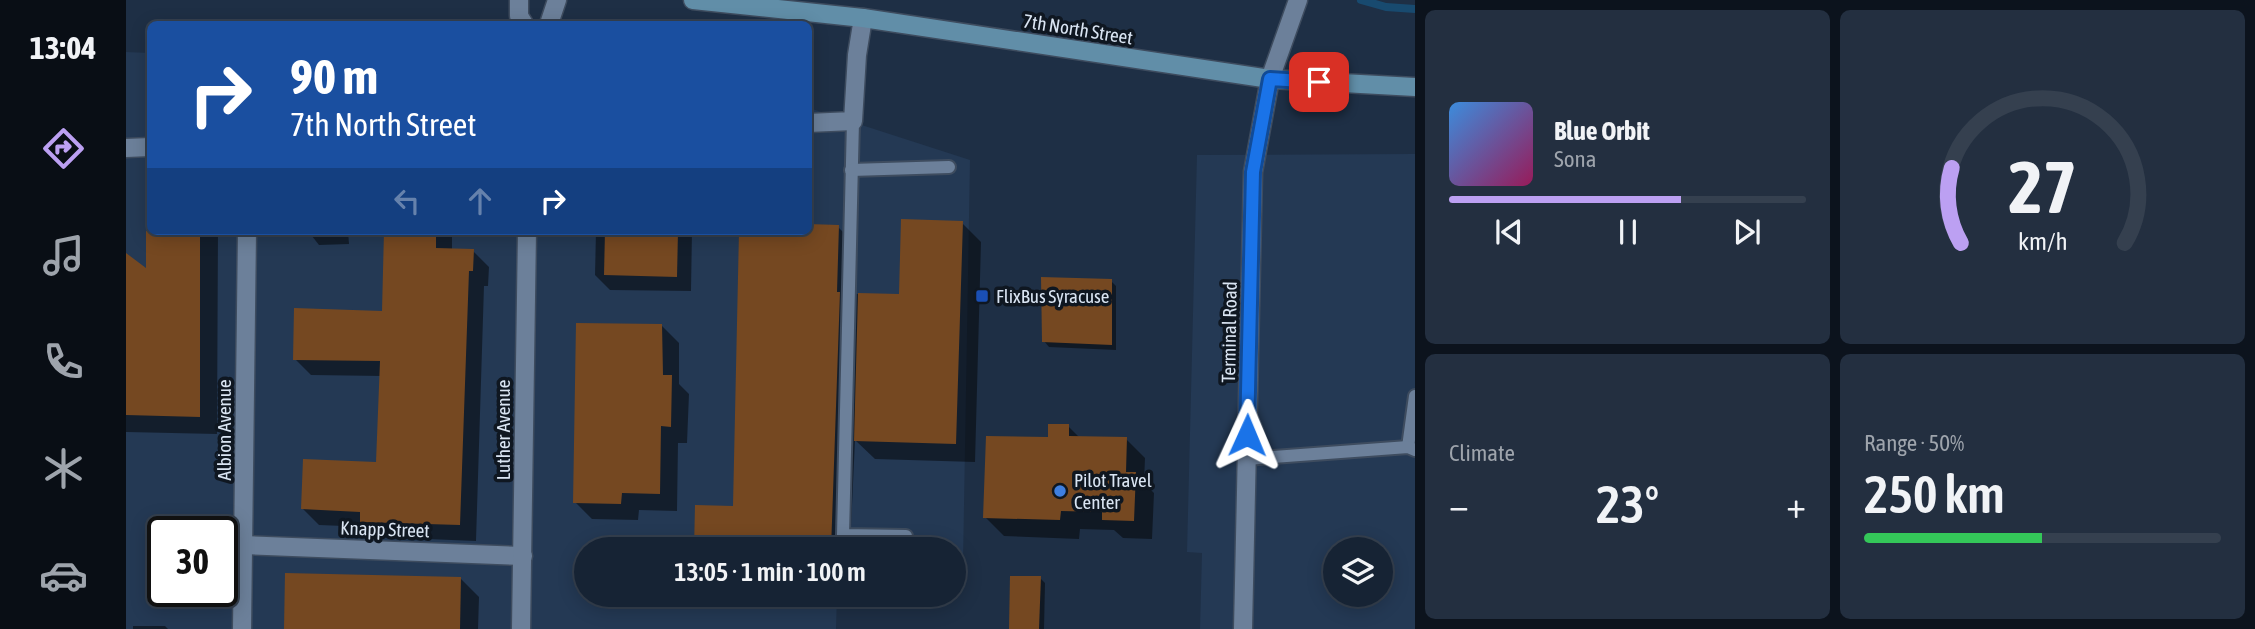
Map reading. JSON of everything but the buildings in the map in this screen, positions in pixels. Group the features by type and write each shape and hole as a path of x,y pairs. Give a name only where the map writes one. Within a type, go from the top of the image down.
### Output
{"street":[{"path":"519,0 519,16 522,21"},
{"path":"550,21 557,0"},
{"name":"7th North Street","path":"693,0 863,18 1270,79 1415,87"},
{"name":"Terminal Road","path":"1243,629 1253,172 1270,79 1298,0"},
{"path":"812,123 853,121 857,55 863,18"},
{"path":"126,148 147,147"},
{"name":"Albion Avenue","path":"242,629 247,235"},
{"name":"Luther Avenue","path":"521,629 527,235"},
{"name":"Knapp Street","path":"244,545 523,556"}],"lane":[{"path":"853,121 843,535 906,536"},
{"path":"851,170 949,167"},
{"path":"1247,459 1411,448 1415,397"}],"shaded area":[{"path":"126,52 147,53 147,235 812,235 812,109 970,160 963,537 574,537 574,607 837,607 836,629 126,629"},
{"path":"1415,154 1415,629 1200,629 1202,553 1187,552 1197,155"}],"waterway":[{"path":"1361,0 1386,7 1415,9"}],"place":[{"name":"FlixBus Syracuse","path":"982,296"},
{"name":"Pilot Travel Center","path":"1060,491"}],"route":[{"path":"1247,435 1253,172 1270,79 1319,82"}]}
